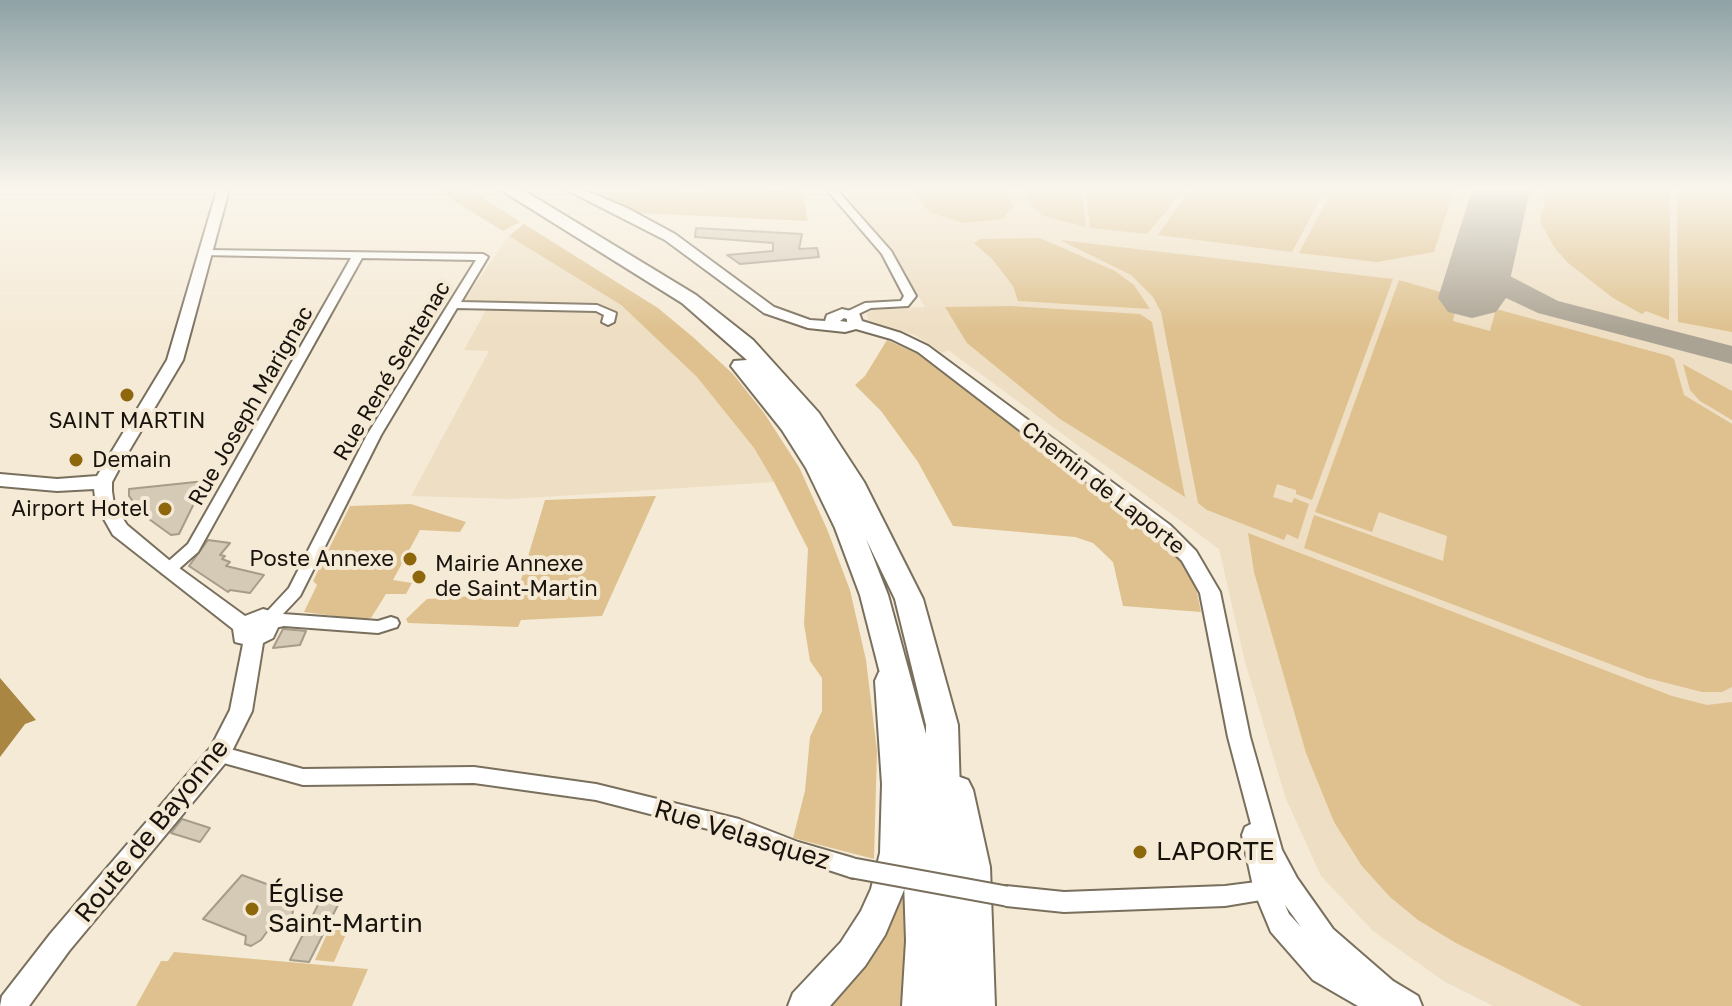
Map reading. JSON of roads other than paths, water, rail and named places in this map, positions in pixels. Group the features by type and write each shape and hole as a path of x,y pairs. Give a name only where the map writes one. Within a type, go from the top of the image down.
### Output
{"highway":[{"path":"563,237 658,295 717,341 759,384 804,445 839,508 858,551 908,720 918,790 924,879 922,1006"},
{"path":"591,237 713,317 775,375 811,419 851,482 909,599 942,725 974,867 977,1006"},
{"path":"806,1006 853,954 873,923 887,890 896,853 897,784 890,718 888,646"},
{"path":"942,725 943,793 953,910 952,1006"}],"street":[{"path":"211,237 171,369 103,482 103,499 110,517 120,530 168,570 259,627 284,620 361,627 391,623"},
{"name":"Chemin de Laporte","path":"668,237 760,305 797,320 834,322 845,328 869,305 904,304 910,296 887,253 873,237"},
{"name":"Rue René Sentenac","path":"207,253 483,257 374,435 295,592 259,627"},
{"name":"Rue Joseph Marignac","path":"168,570 193,548 359,254"},
{"path":"452,305 597,308 610,313 608,322"},
{"name":"Chemin de Laporte","path":"853,319 923,349 1153,523 1182,549 1199,570 1210,592 1239,737 1242,781 1278,889"},
{"path":"0,480 57,485 103,482"},
{"name":"Route de Bayonne","path":"12,1006 60,942 219,754 234,730 246,697 259,627"},
{"name":"Rue Velasquez","path":"219,754 303,777 474,775 596,792 739,828 853,868 1006,896 1064,902 1225,896 1278,889"},
{"path":"1278,889 1280,923 1302,951 1322,971 1385,1006"},
{"path":"1278,889 1324,938 1383,991 1408,1006"}],"place":[{"name":"SAINT MARTIN","path":"127,395"},
{"name":"Demain","path":"76,460"},
{"name":"Airport Hotel","path":"165,509"},
{"name":"Poste Annexe","path":"410,559"},
{"name":"Mairie Annexe de Saint-Martin","path":"419,577"},
{"name":"LAPORTE","path":"1140,852"},
{"name":"Église Saint-Martin","path":"252,909"}]}
